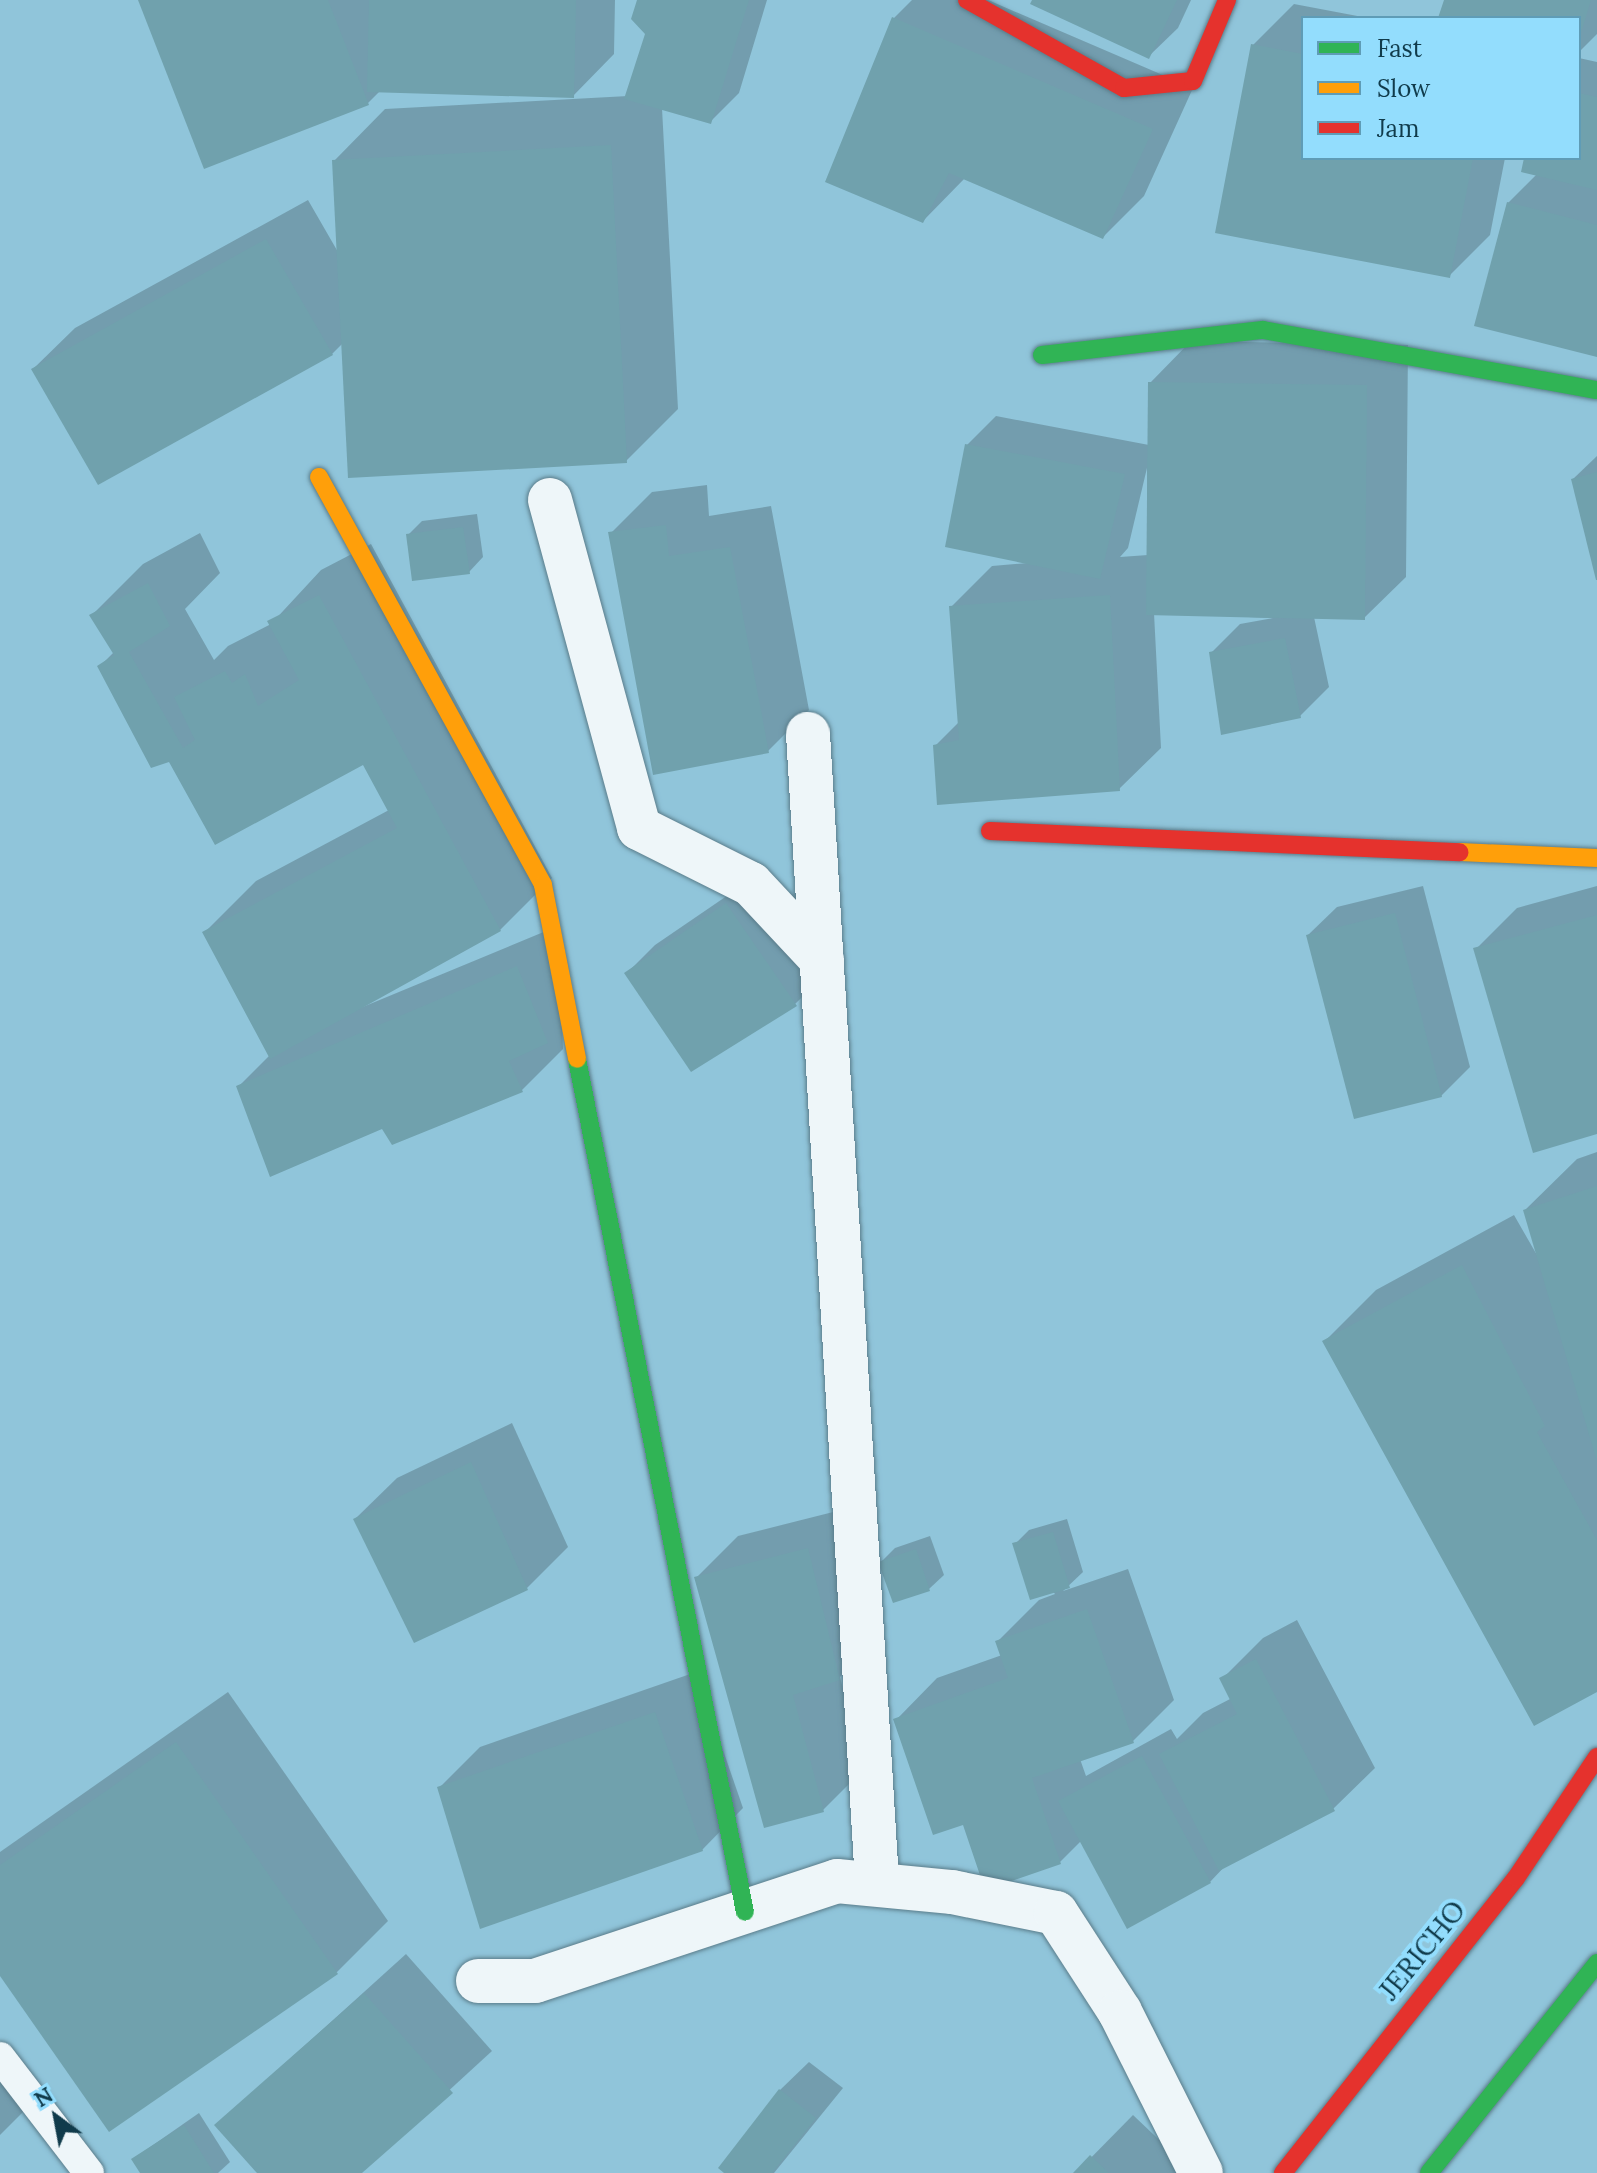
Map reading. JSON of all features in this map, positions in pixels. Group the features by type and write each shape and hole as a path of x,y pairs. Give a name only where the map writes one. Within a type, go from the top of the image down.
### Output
{"street":[{"path":"967,0 1124,88 1193,81 1227,0"},
{"path":"1042,355 1263,330 1597,390"},
{"path":"319,477 543,885 745,1912"},
{"path":"550,500 639,828 751,884 822,960"},
{"path":"808,734 877,1881"},
{"path":"990,831 1597,858"},
{"name":"JERICHO","path":"1283,2173 1516,1878 1597,1757"},
{"path":"478,1981 535,1981 837,1881 877,1881 1056,1913 1120,2012 1201,2173"},
{"path":"1429,2173 1597,1963"}],"lane":[{"path":"0,2057 89,2173"}],"building":[{"path":"138,0 328,0 369,105 204,169"},
{"path":"369,0 576,0 574,98 367,92"},
{"path":"637,0 749,0 711,124 624,99 645,34 631,19"},
{"path":"1032,0 1177,0 1149,59 1030,4"},
{"path":"1444,0 1591,0 1581,33 1581,16 1439,16"},
{"path":"892,17 1153,129 1103,239 949,173 923,223 825,182"},
{"path":"1251,44 1301,54 1301,160 1473,160 1450,278 1215,233"},
{"path":"1581,93 1597,97 1597,190 1521,172 1524,160 1581,160"},
{"path":"611,145 627,463 348,478 332,160"},
{"path":"1507,202 1597,225 1597,357 1474,326"},
{"path":"266,239 333,355 98,485 31,369"},
{"path":"1148,382 1367,385 1365,620 1146,615"},
{"path":"965,444 1125,474 1100,579 945,547"},
{"path":"1597,472 1597,580 1596,580 1571,479"},
{"path":"666,525 669,556 730,547 769,753 653,775 608,532"},
{"path":"463,527 470,574 412,581 406,534"},
{"path":"148,583 170,626 129,652 183,748 195,740 174,697 225,671 232,683 245,674 258,706 299,680 267,621 319,595 501,931 270,1059 202,932 397,828 363,765 215,845 169,762 151,768 97,666 114,655 89,615"},
{"path":"1110,595 1120,791 937,805 933,745 959,740 949,606"},
{"path":"1285,638 1301,718 1221,735 1209,652"},
{"path":"726,903 797,1006 691,1072 624,973"},
{"path":"1395,913 1442,1097 1354,1119 1306,935"},
{"path":"1597,915 1597,1134 1533,1153 1473,948"},
{"path":"517,966 548,1043 509,1061 523,1092 392,1145 382,1129 270,1177 236,1086"},
{"path":"1597,1186 1597,1458 1596,1458 1523,1210"},
{"path":"1462,1265 1545,1426 1537,1432 1597,1540 1597,1692 1534,1726 1322,1341"},
{"path":"471,1462 528,1590 414,1643 353,1519"},
{"path":"1053,1532 1070,1588 1030,1600 1012,1543"},
{"path":"808,1548 840,1680 793,1695 824,1812 764,1828 694,1577"},
{"path":"916,1549 930,1591 893,1603 878,1562"},
{"path":"1087,1609 1134,1743 1032,1778 1061,1864 985,1890 963,1825 933,1835 893,1719 1008,1678 995,1641"},
{"path":"1256,1659 1335,1811 1219,1871 1159,1754 1237,1714 1219,1678"},
{"path":"655,1712 703,1851 480,1929 437,1787"},
{"path":"176,1742 338,1974 109,2132 0,1976 0,1865"},
{"path":"1142,1756 1211,1883 1127,1929 1058,1801"},
{"path":"364,1993 453,2093 362,2173 257,2173 214,2125"},
{"path":"779,2089 816,2118 772,2173 724,2173 718,2168"},
{"path":"184,2125 214,2173 140,2173 131,2159"},
{"path":"1090,2155 1109,2173 1073,2173"}],"traffic: fast":[{"path":"1042,355 1263,330 1597,390"},
{"path":"577,1059 745,1912"},
{"path":"1429,2173 1597,1963"}],"traffic: slow":[{"path":"319,477 543,885 577,1059"},
{"path":"1460,852 1597,858"}],"traffic: jam":[{"path":"967,0 1124,88 1193,81 1227,0"},
{"path":"990,831 1460,852"},
{"path":"1283,2173 1516,1878 1597,1757"}]}
